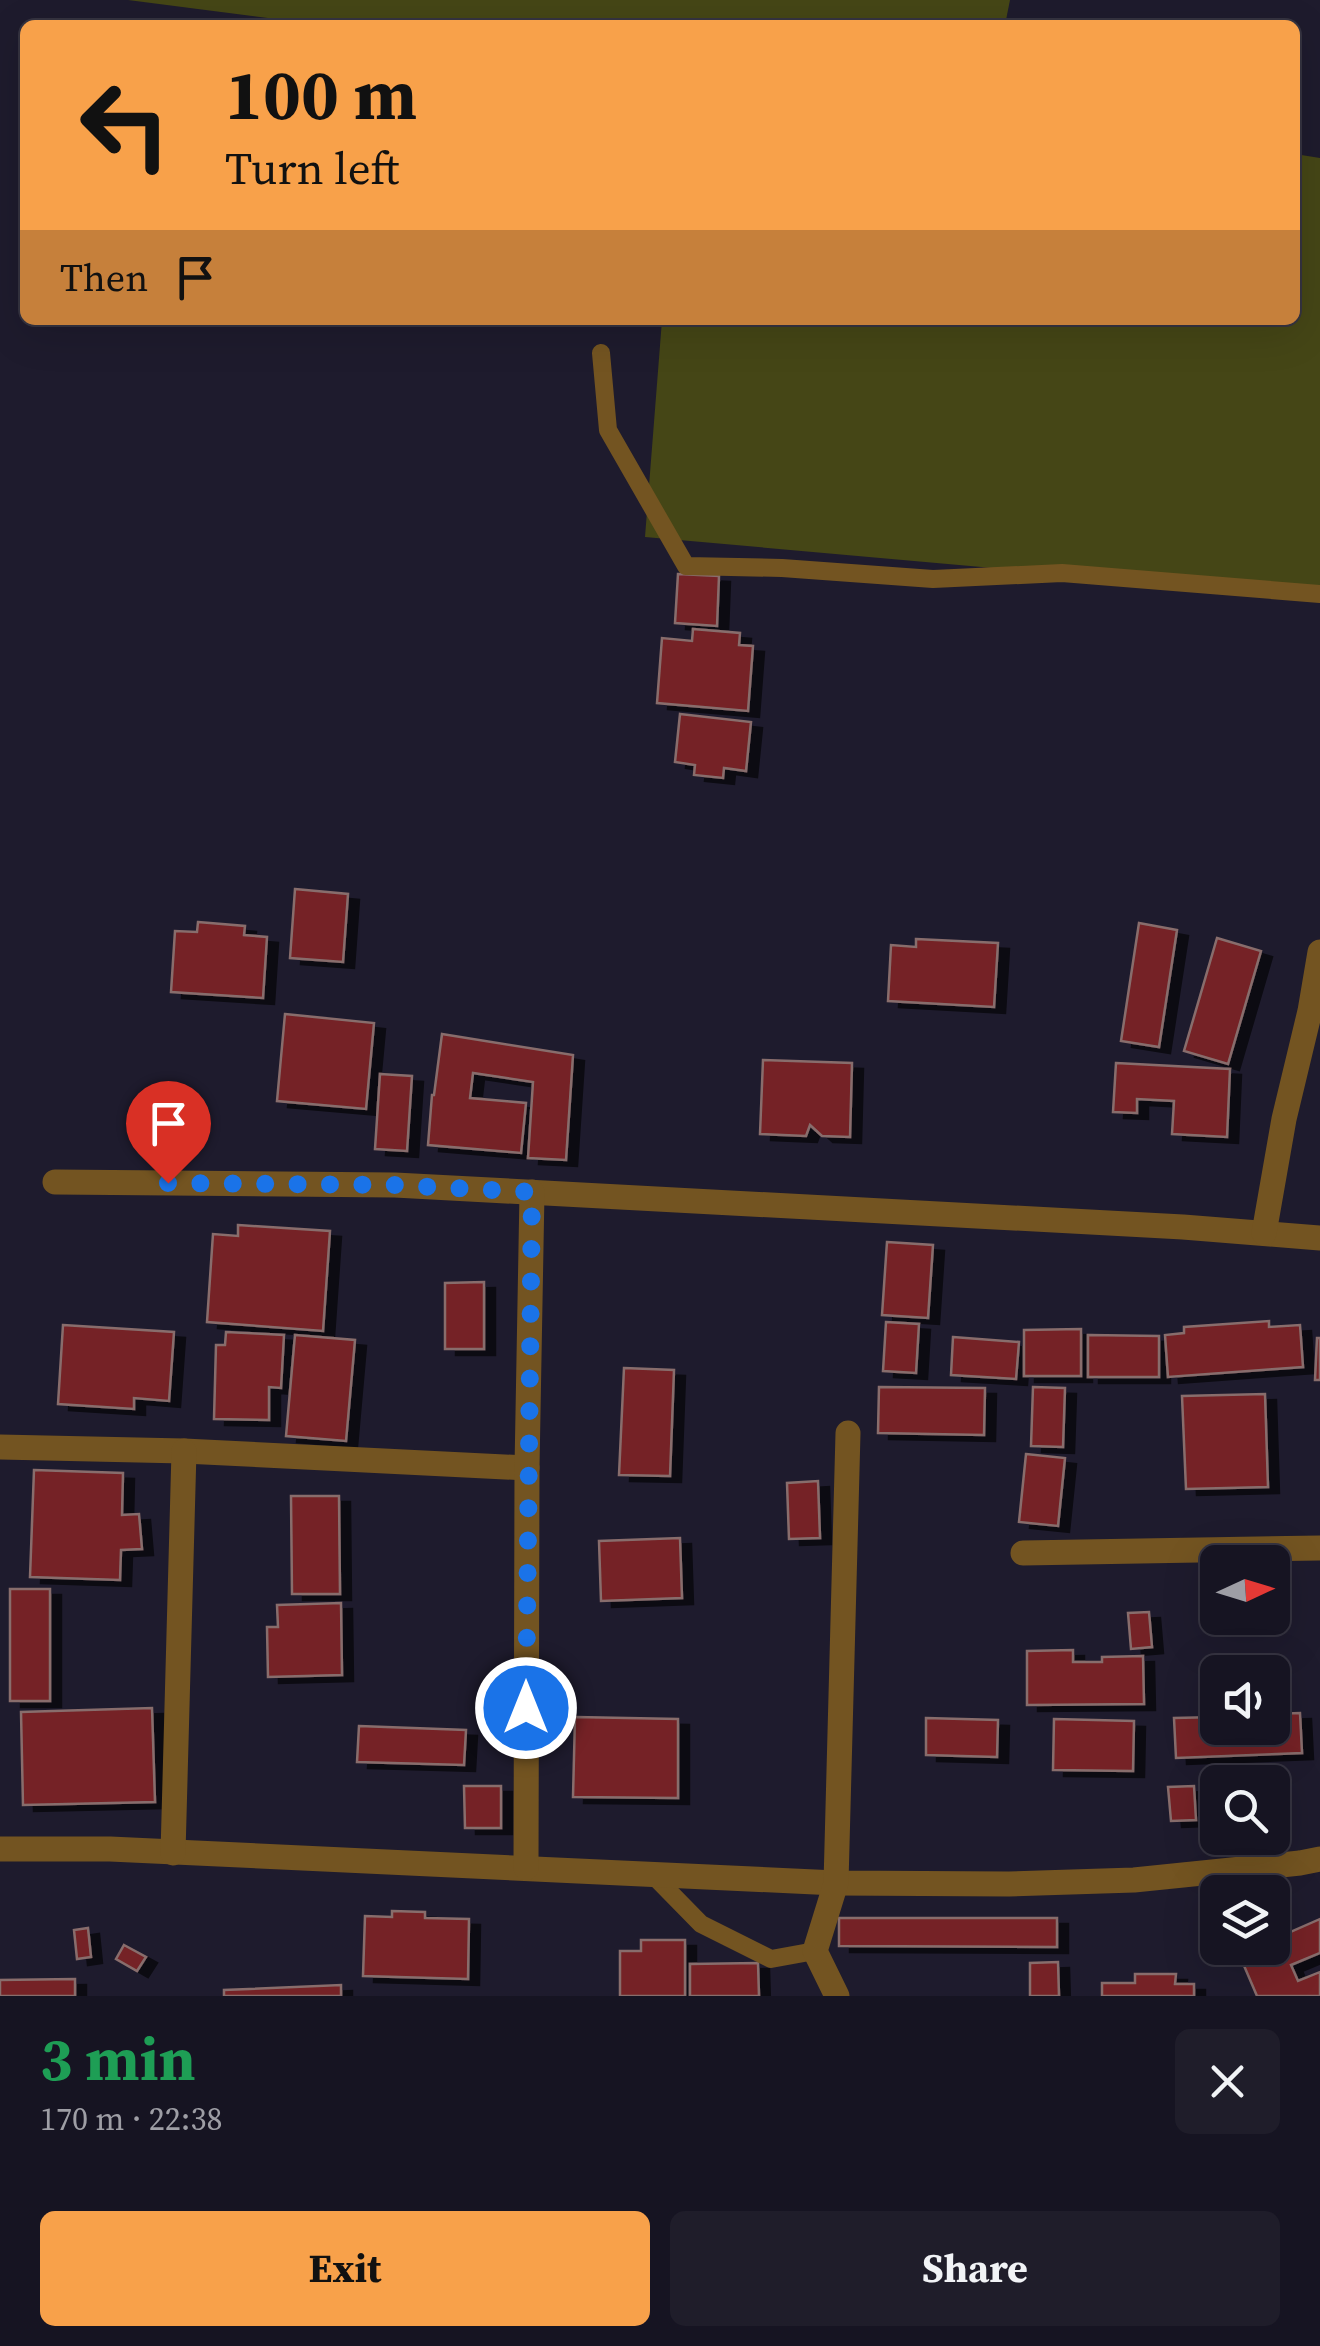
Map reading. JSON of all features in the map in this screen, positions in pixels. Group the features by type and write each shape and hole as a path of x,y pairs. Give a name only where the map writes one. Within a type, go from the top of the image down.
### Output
{"street":[{"path":"1264,1233 1320,952"},
{"path":"55,1182 395,1185 1320,1238"},
{"path":"526,1868 532,1192"},
{"path":"837,1996 815,1951 836,1883 848,1433"},
{"path":"0,1447 184,1451 528,1468"},
{"path":"173,1853 184,1451"},
{"path":"1023,1554 1320,1548"},
{"path":"0,1849 110,1850 836,1883 1134,1880 1320,1859"}],"lane":[{"path":"601,353 608,430 686,566 782,568 934,579 1062,573 1320,594"},
{"path":"652,1874 701,1924 770,1959 815,1951"}],"shaded area":[{"path":"128,0 1010,0 1006,20 284,20"},
{"path":"1300,155 1320,158 1320,597 645,537 662,325 1300,325"}],"building":[{"path":"678,574 719,576 717,626 675,623"},
{"path":"693,629 740,633 739,645 753,646 748,711 657,703 662,638 692,641"},
{"path":"680,714 751,722 746,771 724,768 723,778 694,775 695,765 675,762"},
{"path":"295,889 348,894 343,962 290,958"},
{"path":"198,922 245,926 244,935 267,937 263,998 171,992 175,931 197,932"},
{"path":"1139,923 1177,930 1159,1047 1121,1041"},
{"path":"1217,938 1261,951 1228,1064 1184,1051"},
{"path":"916,939 998,943 994,1007 888,1001 891,945 916,947"},
{"path":"285,1014 374,1023 366,1109 277,1101"},
{"path":"442,1034 573,1055 566,1160 528,1158 533,1082 473,1073 470,1098 526,1103 521,1153 428,1145"},
{"path":"763,1060 852,1063 850,1137 822,1136 810,1125 806,1136 760,1134"},
{"path":"1116,1063 1230,1069 1227,1137 1172,1134 1174,1101 1137,1099 1137,1113 1113,1112"},
{"path":"380,1074 412,1076 407,1151 375,1149"},
{"path":"238,1225 330,1231 323,1331 207,1322 213,1234 238,1236"},
{"path":"887,1242 933,1245 928,1318 882,1315"},
{"path":"484,1282 484,1349 445,1349 445,1283"},
{"path":"1269,1321 1269,1327 1300,1325 1303,1367 1168,1377 1165,1335 1184,1333 1184,1327"},
{"path":"886,1322 919,1324 916,1373 883,1371"},
{"path":"63,1325 174,1332 169,1401 134,1398 134,1409 58,1404"},
{"path":"1081,1329 1081,1376 1024,1376 1024,1330"},
{"path":"226,1332 284,1335 281,1388 269,1387 269,1420 214,1419 216,1345 225,1345"},
{"path":"295,1335 355,1340 346,1441 286,1436"},
{"path":"1088,1335 1159,1336 1159,1377 1088,1377"},
{"path":"953,1337 1019,1342 1016,1379 951,1375"},
{"path":"1320,1338 1320,1380 1315,1380"},
{"path":"624,1368 674,1370 670,1476 619,1475"},
{"path":"879,1387 985,1388 984,1435 878,1433"},
{"path":"1033,1387 1065,1388 1063,1447 1031,1446"},
{"path":"1265,1394 1268,1487 1186,1489 1182,1396"},
{"path":"1026,1454 1065,1458 1058,1526 1019,1522"},
{"path":"34,1470 123,1473 122,1515 139,1514 142,1549 121,1550 120,1580 30,1577"},
{"path":"818,1481 820,1538 789,1539 787,1483"},
{"path":"291,1496 339,1496 340,1594 292,1594"},
{"path":"680,1538 682,1598 601,1601 599,1541"},
{"path":"10,1589 50,1589 50,1701 10,1701"},
{"path":"341,1603 342,1675 268,1677 267,1627 278,1627 277,1605"},
{"path":"1149,1612 1152,1647 1131,1649 1128,1613"},
{"path":"1073,1650 1073,1662 1143,1656 1144,1704 1027,1705 1027,1651"},
{"path":"152,1708 155,1802 23,1805 21,1712"},
{"path":"1290,1713 1300,1713 1302,1753 1176,1758 1174,1718 1200,1717 1200,1745 1290,1745"},
{"path":"575,1717 678,1719 678,1798 573,1797"},
{"path":"926,1718 998,1720 997,1757 926,1755"},
{"path":"1054,1719 1134,1721 1133,1771 1053,1770"},
{"path":"359,1726 466,1730 464,1765 357,1762"},
{"path":"464,1786 501,1786 501,1828 465,1828"},
{"path":"1194,1786 1196,1820 1171,1821 1168,1787"},
{"path":"392,1911 425,1912 425,1918 469,1919 468,1979 363,1976 365,1916 392,1917"},
{"path":"839,1918 1057,1918 1057,1947 839,1946"},
{"path":"1320,1919 1320,1953 1291,1965 1298,1981 1320,1972 1320,1996 1257,1996 1244,1965 1290,1965 1290,1932"},
{"path":"88,1928 91,1957 77,1959 74,1930"},
{"path":"641,1940 685,1940 685,1996 620,1996 620,1951 641,1951"},
{"path":"124,1945 146,1957 137,1971 116,1959"},
{"path":"1058,1962 1059,1996 1030,1996 1030,1963"},
{"path":"758,1963 759,1996 690,1996 690,1964"},
{"path":"1135,1974 1176,1974 1175,1984 1194,1984 1194,1996 1102,1996 1102,1983 1135,1983"},
{"path":"75,1979 75,1996 0,1996 0,1980"},
{"path":"341,1985 341,1996 224,1996 224,1990"}],"route":[{"path":"168,1183 395,1185 532,1192 526,1708"}]}
